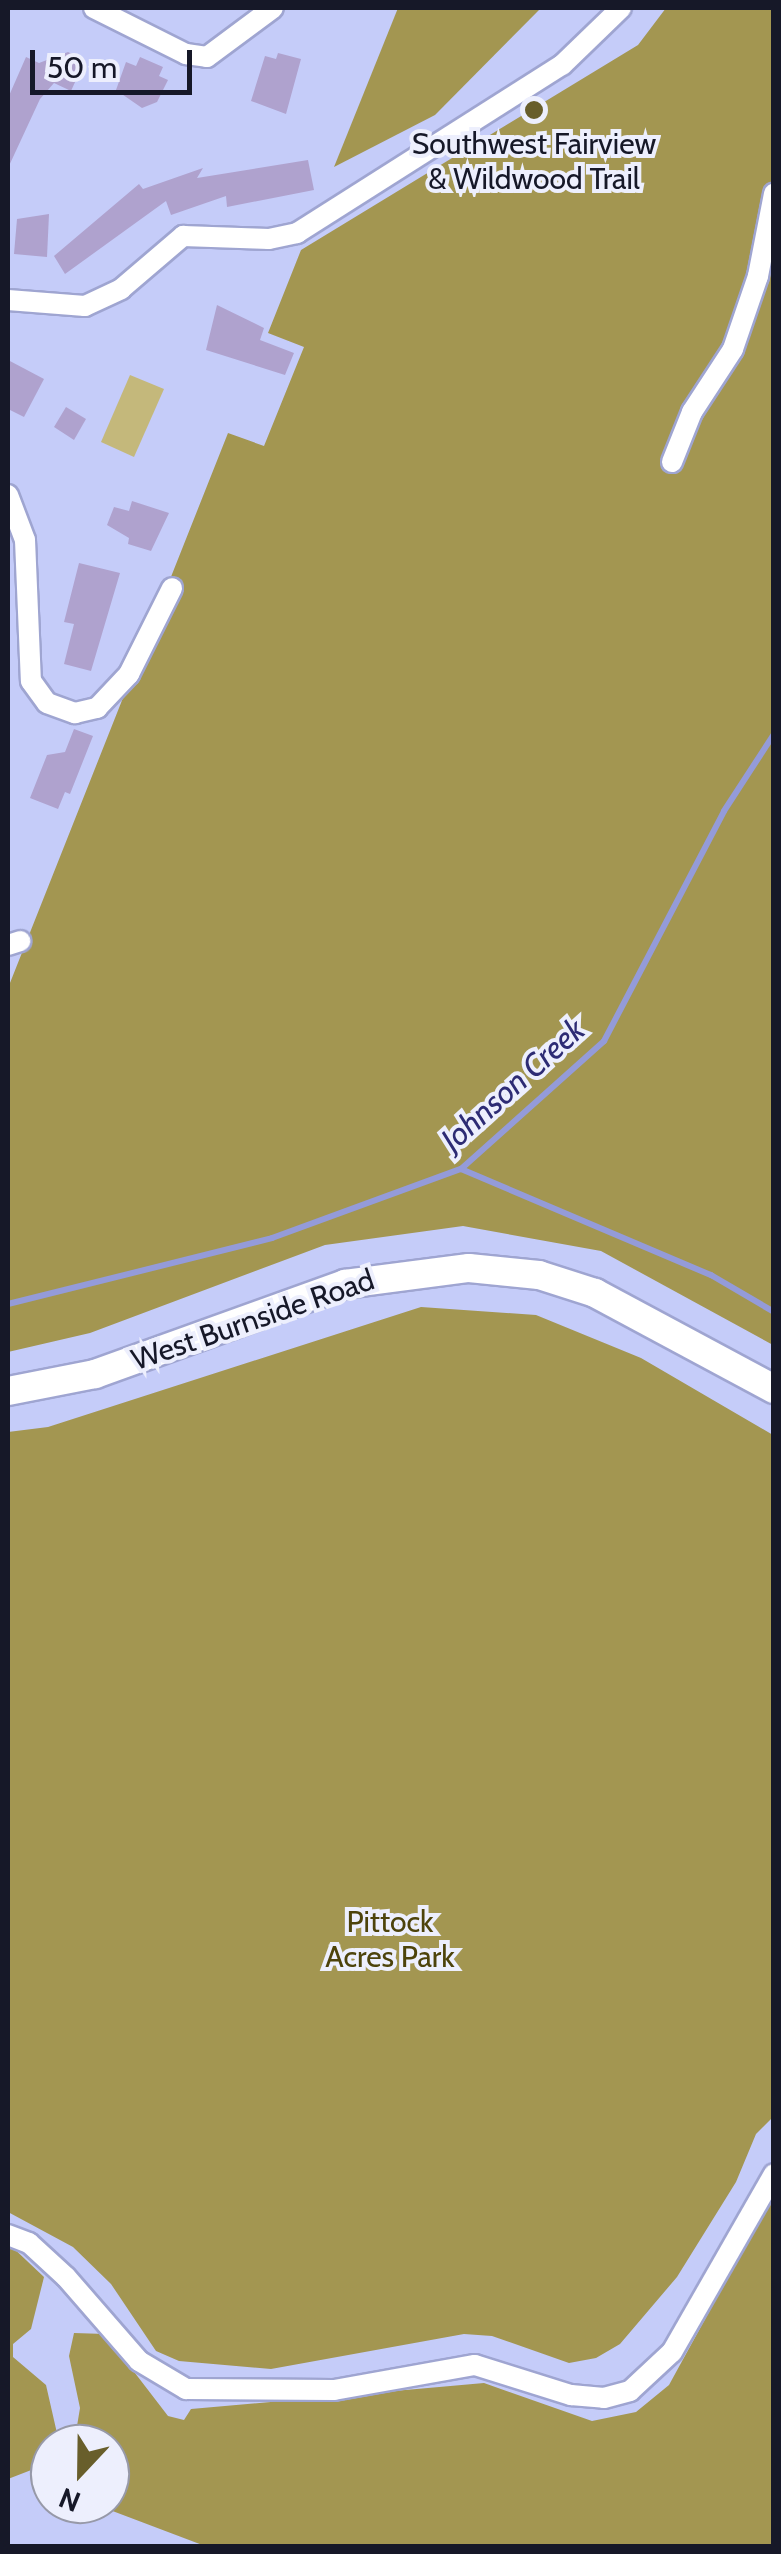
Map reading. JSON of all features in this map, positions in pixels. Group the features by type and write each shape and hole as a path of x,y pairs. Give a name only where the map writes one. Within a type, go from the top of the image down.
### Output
{"main road":[{"name":"West Burnside Road","path":"8,1391 124,1365 345,1284 468,1268 539,1276 596,1293 774,1389"}],"street":[{"path":"94,8 186,54 207,57 273,8"},
{"path":"8,300 85,306 122,289 183,236 269,239 297,232 550,74 621,8"},
{"path":"672,462 692,412 733,349 758,276 774,194"},
{"path":"8,495 25,540 31,681 47,703 75,714 97,708 129,674 172,588"},
{"path":"8,2234 29,2243 66,2277 139,2362 186,2390 334,2390 475,2364 570,2396 604,2398 644,2382 672,2352 774,2174"}],"shaded area":[{"path":"130,375 164,389 134,457 101,442"}],"green space":[{"path":"398,8 541,8 435,115 334,167"},
{"path":"666,8 773,8 773,1345 601,1251 463,1226 325,1245 90,1333 8,1352 8,988 228,433 264,446 304,347 268,333 301,250 638,45"},
{"name":"Pittock Acres Park","path":"421,1307 536,1315 641,1358 773,1435 773,2117 756,2134 736,2182 677,2277 620,2344 596,2358 569,2363 492,2336 464,2334 271,2369 179,2361 156,2351 111,2284 73,2247 8,2212 8,1432 48,1427"},
{"path":"773,2195 773,2546 205,2546 130,2518 130,2424 77,2424 80,2408 69,2356 74,2333 105,2334 168,2416 184,2420 191,2409 484,2383 592,2421 636,2412 669,2385"},
{"path":"8,2243 44,2277 31,2329 13,2344 13,2357 46,2385 55,2424 30,2424 30,2470 8,2479"}],"building":[{"path":"68,52 85,60 71,91 54,83 40,99 8,168 8,98 26,57 39,63"},
{"path":"278,53 301,59 286,114 251,101 265,56 276,59"},
{"path":"140,57 163,67 159,76 168,80 157,102 142,108 116,90 126,62 136,66"},
{"path":"308,160 314,190 227,207 226,196 171,215 166,201 65,274 54,256 139,184 143,189 203,168 197,178"},
{"path":"49,214 47,257 14,254 17,219"},
{"path":"217,305 264,328 260,340 294,353 285,375 206,350"},
{"path":"8,360 44,379 24,417 8,409"},
{"path":"66,407 86,419 74,440 54,427"},
{"path":"132,501 169,513 151,551 128,544 129,538 107,525 114,507 129,511"},
{"path":"79,563 120,573 91,671 64,664 74,624 64,622"},
{"path":"74,729 93,736 70,794 65,792 58,809 30,798 47,755 65,752"}],"waterway":[{"name":"Johnson Creek","path":"8,1304 272,1238 461,1169 604,1041 724,811 774,734"},
{"path":"461,1169 711,1275 774,1312"}],"place":[{"name":"Southwest Fairview & Wildwood Trail","path":"534,110"}]}
